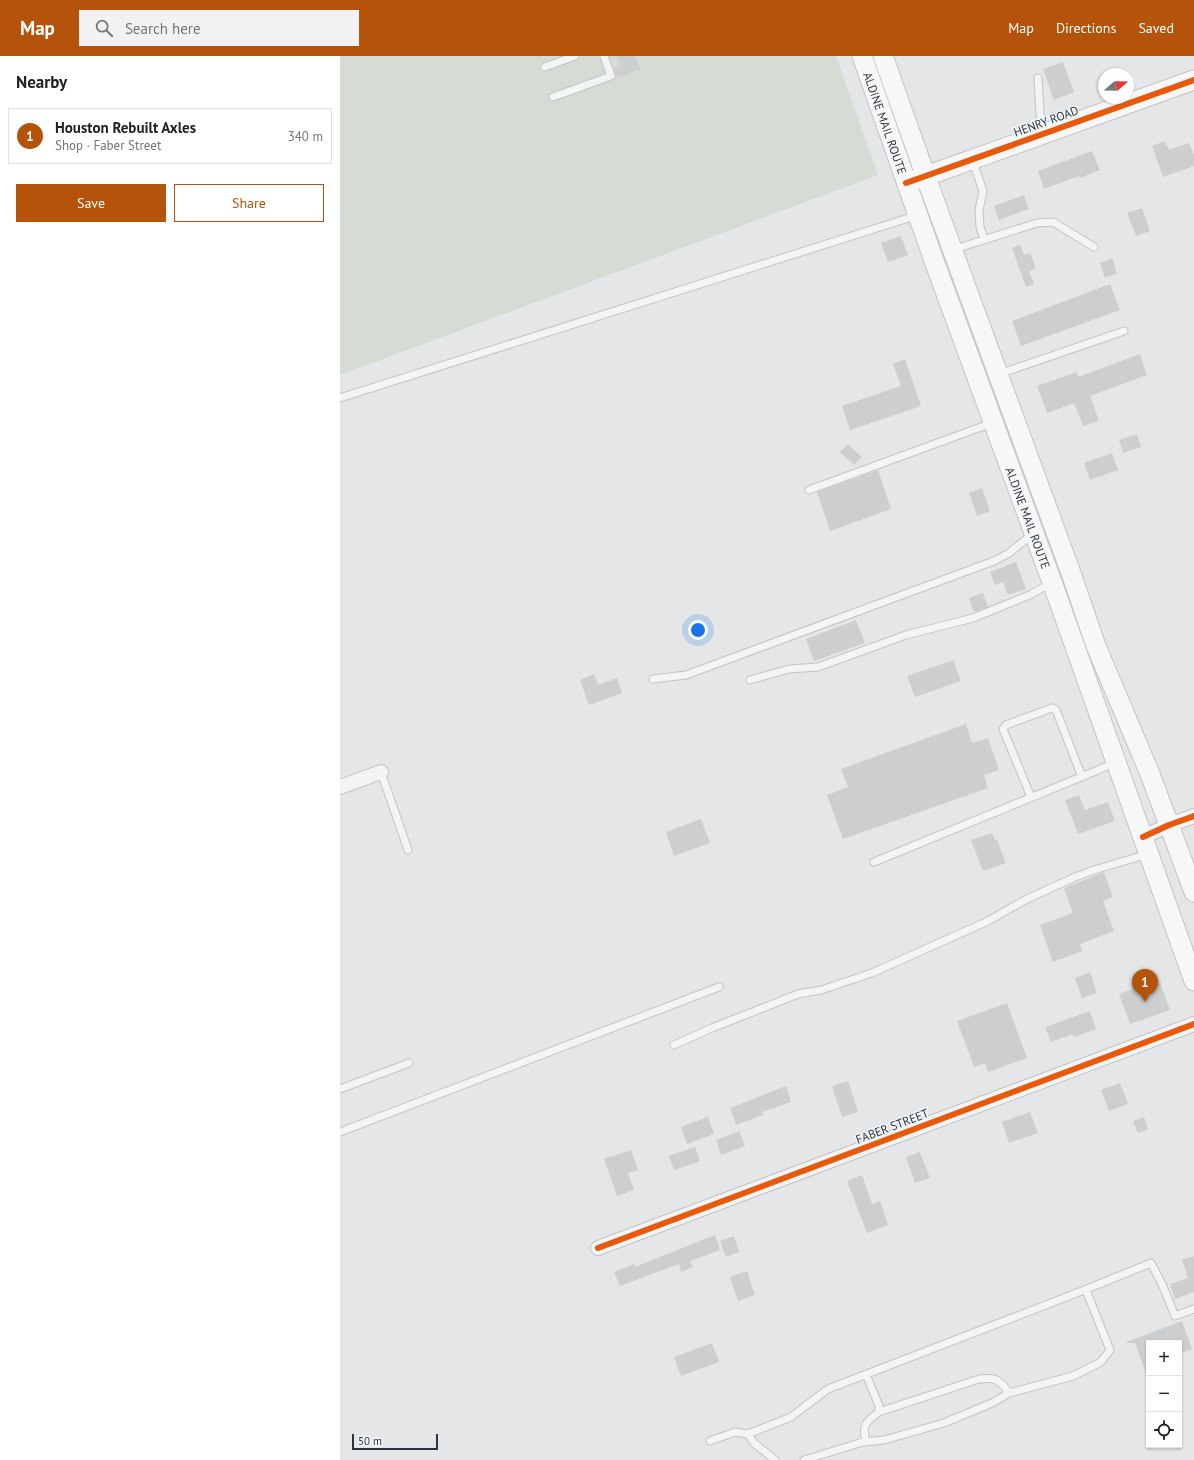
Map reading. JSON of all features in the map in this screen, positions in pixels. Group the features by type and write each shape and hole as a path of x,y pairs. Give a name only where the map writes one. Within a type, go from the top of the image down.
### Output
{"main road":[{"name":"ALDINE MAIL ROUTE","path":"862,56 906,183 1052,582 1194,981"},
{"name":"ALDINE MAIL ROUTE","path":"884,56 952,250 1071,573 1096,646 1140,751 1194,892"},
{"name":"HENRY ROAD","path":"906,183 1194,80"},
{"path":"979,383 997,375"},
{"path":"1052,582 1071,573"},
{"path":"1116,762 1140,751"}],"street":[{"path":"340,787 381,772"},
{"path":"1146,845 1169,825 1194,816"},
{"name":"FABER STREET","path":"598,1248 1194,1024"}],"lane":[{"path":"545,67 575,56"},
{"path":"553,97 611,76 604,56"},
{"path":"1038,78 1040,113 1044,134"},
{"path":"972,159 983,190 979,210 980,227 984,239"},
{"path":"340,398 918,215"},
{"path":"952,250 1037,223 1053,222 1094,247"},
{"path":"997,375 1124,331"},
{"path":"809,490 994,422"},
{"path":"653,679 686,675 994,562 1009,553 1034,533"},
{"path":"750,680 789,669 818,667 906,635 973,618 1032,594 1052,582"},
{"path":"1031,798 1003,729 1006,726 1052,708 1056,710 1082,777"},
{"path":"874,862 1116,762"},
{"path":"381,772 408,850"},
{"path":"674,1045 712,1028 798,994 822,990 872,973 988,921 1025,900 1094,870 1146,845"},
{"path":"340,1132 719,987"},
{"path":"340,1090 409,1063"},
{"path":"710,1441 735,1432 748,1434 791,1417 828,1389 1086,1290 1151,1263 1162,1284 1175,1316 1194,1309"},
{"path":"804,1460 866,1442 884,1440 944,1423 1009,1393 1073,1376 1101,1362 1110,1350 1086,1290"},
{"path":"866,1374 879,1406 879,1412"},
{"path":"866,1442 863,1430 867,1421 879,1412 979,1379 992,1378 1001,1381 1009,1393"},
{"path":"748,1434 754,1443 775,1460"}],"shaded area":[{"path":"340,56 836,56 878,175 340,375"}],"building":[{"path":"617,56 635,56 640,69 617,78 614,68 620,66"},
{"path":"1063,62 1074,92 1054,100 1043,69"},
{"path":"1165,141 1169,150 1189,143 1194,155 1194,166 1163,177 1152,146"},
{"path":"1092,151 1100,170 1044,189 1038,171"},
{"path":"1024,195 1029,209 999,220 994,206"},
{"path":"1142,208 1150,231 1136,236 1127,213"},
{"path":"901,236 908,255 888,262 881,243"},
{"path":"1020,245 1024,255 1030,253 1036,269 1029,271 1034,284 1026,287 1012,248"},
{"path":"1112,258 1117,273 1105,278 1100,263"},
{"path":"1110,284 1120,310 1021,346 1012,321"},
{"path":"1140,354 1147,375 1090,396 1099,421 1083,426 1074,403 1047,413 1037,386 1077,372 1078,377"},
{"path":"905,359 921,406 850,430 842,406 901,386 893,364"},
{"path":"1137,434 1141,447 1123,453 1119,440"},
{"path":"848,444 862,457 854,465 840,452"},
{"path":"1112,453 1118,470 1090,480 1084,463"},
{"path":"878,470 891,509 830,531 817,492"},
{"path":"982,488 990,511 977,516 969,493"},
{"path":"1016,562 1026,589 1008,595 1003,582 995,585 990,572"},
{"path":"983,593 988,607 974,612 969,598"},
{"path":"856,620 865,643 814,661 806,639"},
{"path":"953,660 961,681 915,697 907,676"},
{"path":"594,674 598,685 617,678 622,693 589,705 580,680"},
{"path":"966,724 972,743 988,738 999,770 984,775 988,788 843,839 827,795 848,787 841,769"},
{"path":"1079,795 1085,810 1108,802 1115,821 1078,834 1065,800"},
{"path":"701,819 710,843 674,856 666,832"},
{"path":"992,833 995,840 997,840 1006,863 983,871 971,840"},
{"path":"1104,872 1113,897 1103,901 1114,931 1080,944 1082,951 1053,962 1040,925 1073,913 1064,888"},
{"path":"1090,972 1097,993 1082,998 1075,978"},
{"path":"1159,980 1170,1010 1130,1024 1119,994"},
{"path":"1007,1003 1027,1058 988,1072 985,1063 974,1067 957,1021"},
{"path":"1090,1011 1096,1029 1074,1037 1073,1034 1051,1042 1045,1027"},
{"path":"848,1081 858,1112 842,1117 832,1086"},
{"path":"1120,1083 1128,1104 1109,1111 1101,1090"},
{"path":"786,1086 791,1102 762,1112 763,1115 736,1125 730,1108"},
{"path":"1030,1112 1038,1133 1009,1143 1002,1122"},
{"path":"708,1117 714,1134 687,1144 681,1127"},
{"path":"1144,1117 1148,1129 1138,1133 1133,1121"},
{"path":"739,1131 745,1146 721,1155 716,1140"},
{"path":"695,1147 700,1161 674,1170 669,1156"},
{"path":"631,1150 638,1170 628,1173 634,1190 617,1196 604,1159"},
{"path":"920,1152 930,1178 915,1183 906,1157"},
{"path":"862,1175 872,1204 880,1201 888,1225 867,1233 847,1181"},
{"path":"715,1235 720,1250 690,1261 693,1267 681,1272 679,1264 620,1286 614,1272 634,1264 635,1267"},
{"path":"734,1236 739,1252 726,1257 720,1241"},
{"path":"1194,1256 1194,1292 1175,1299 1170,1284 1188,1278 1182,1260"},
{"path":"747,1271 755,1295 738,1301 730,1277"},
{"path":"1182,1321 1192,1349 1182,1353 1182,1340 1146,1340 1146,1374 1135,1343 1126,1342"},
{"path":"712,1343 719,1362 681,1376 674,1357"}],"cycle path":[{"path":"906,183 1194,80"},
{"path":"1143,837 1194,816"},
{"path":"598,1248 1194,1024"}],"place":[{"name":"Houston Rebuilt Axles","path":"1145,1002"}]}
